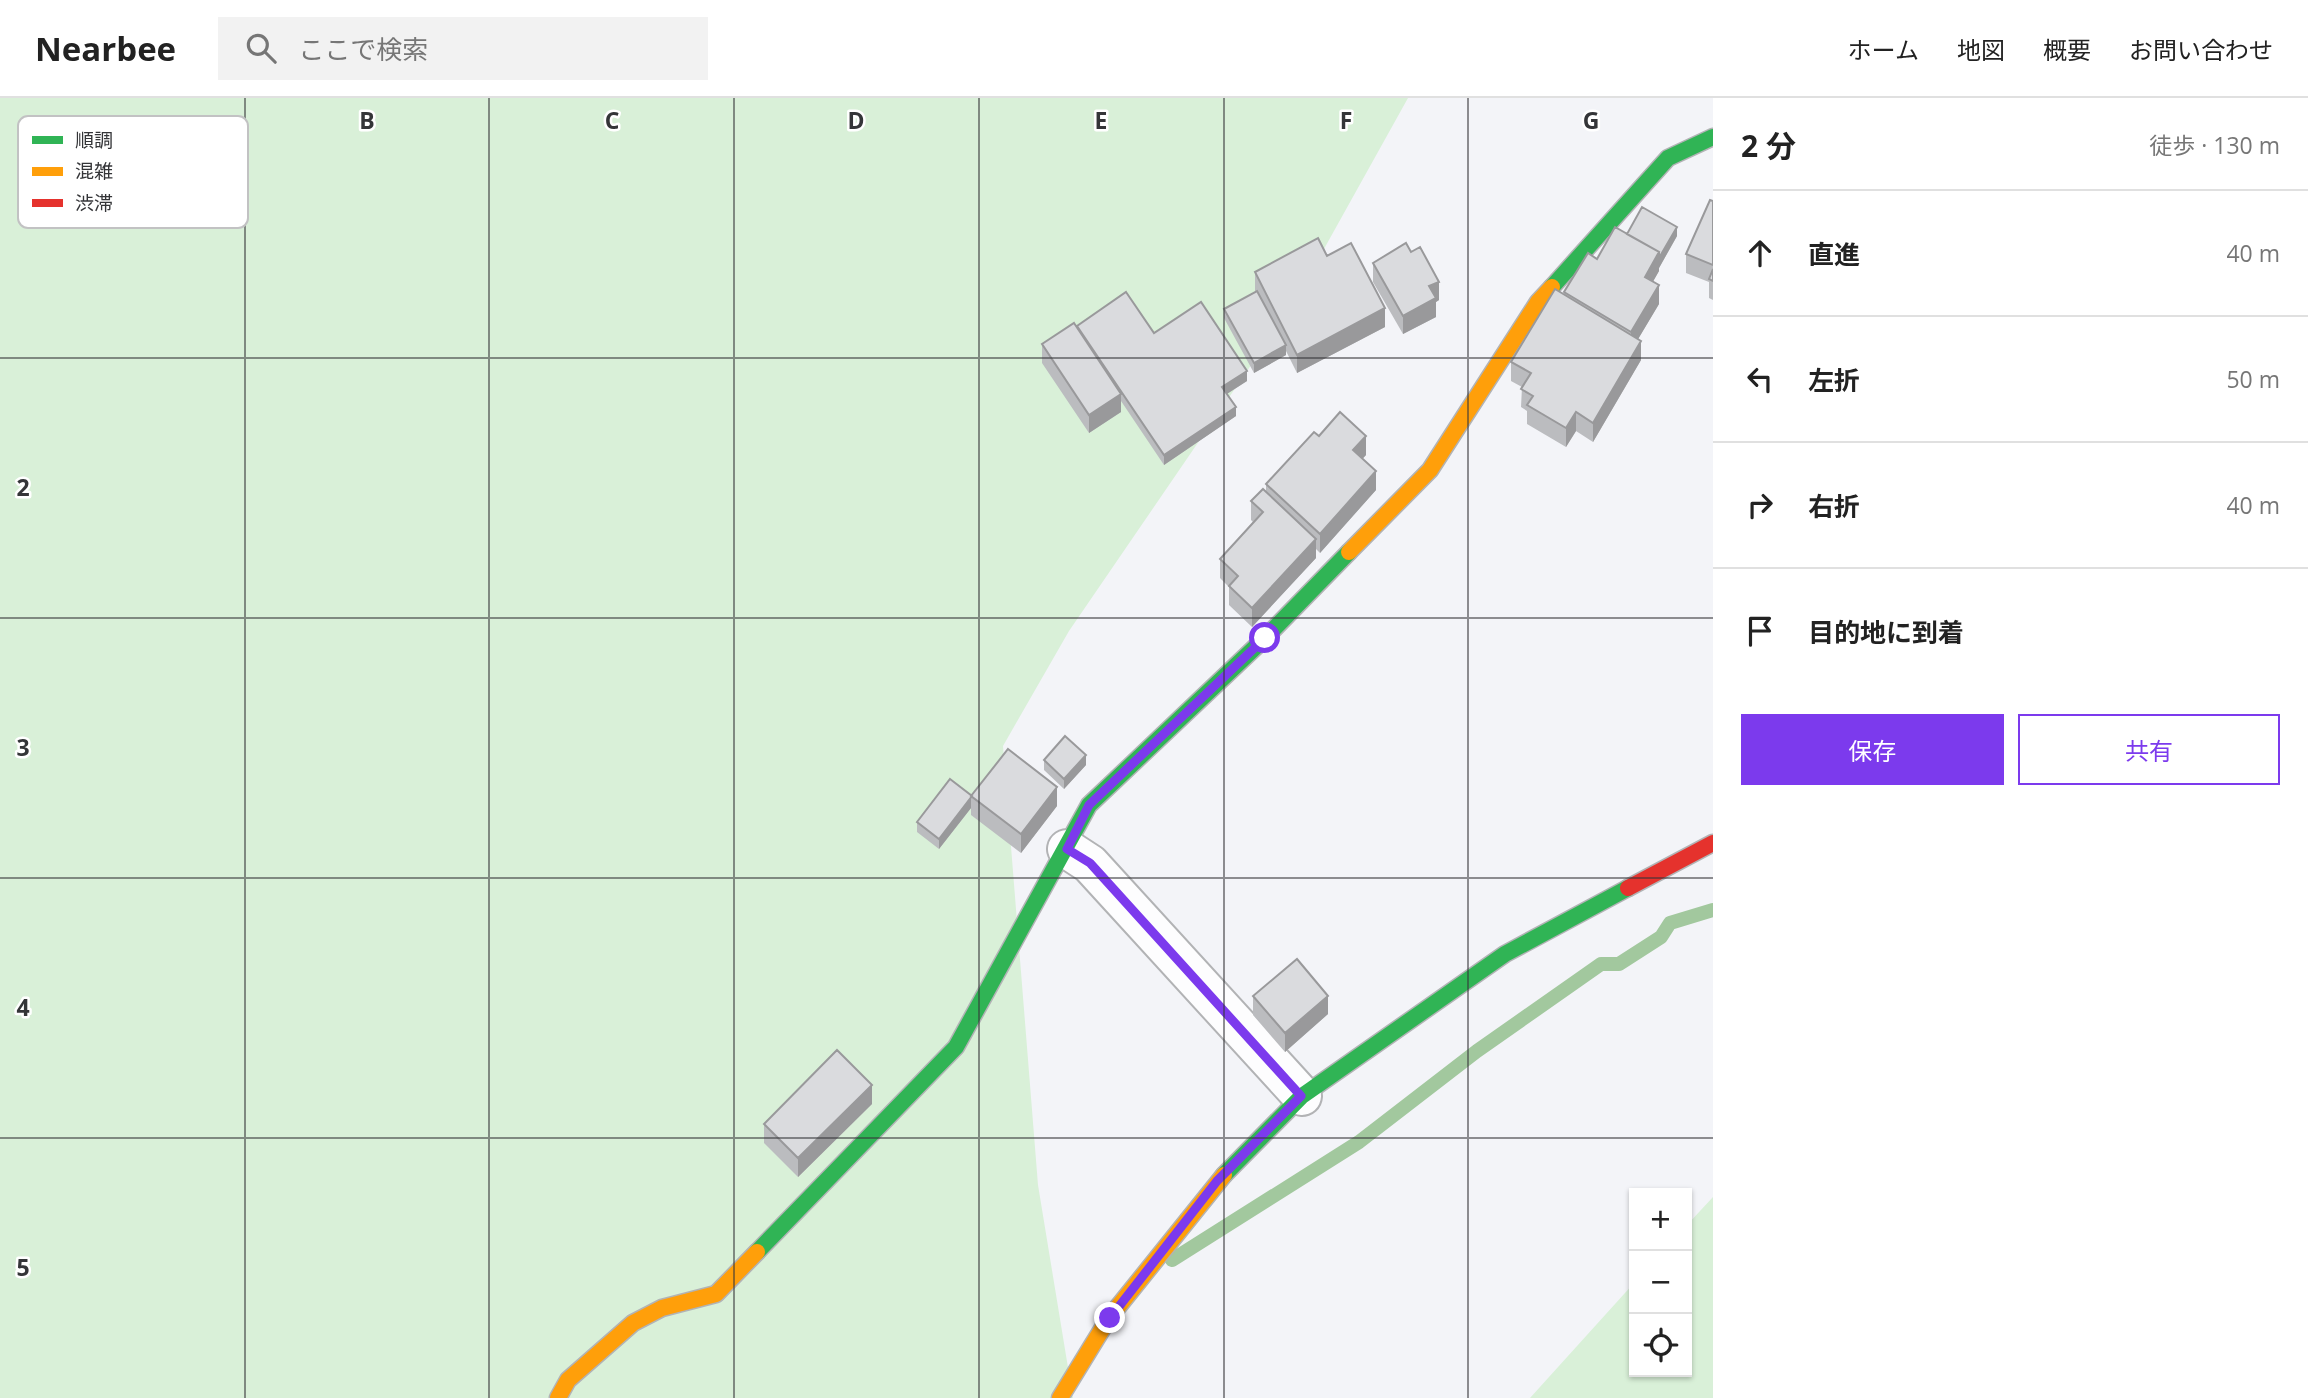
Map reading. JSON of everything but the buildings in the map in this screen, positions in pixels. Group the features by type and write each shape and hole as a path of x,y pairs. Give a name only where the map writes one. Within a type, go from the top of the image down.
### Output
{"street":[{"path":"558,1398 568,1380 633,1323 662,1308 716,1294 956,1047 1089,805 1265,638 1430,470 1538,302 1668,158 1713,137"},
{"path":"1060,1398 1110,1318 1217,1181 1301,1096 1505,954 1713,843"},
{"path":"1067,849 1090,863 1301,1096"}],"green space":[{"path":"0,98 1408,98 1295,301 1069,631 1003,746 1038,1185 1073,1398 0,1398"},
{"path":"1713,1197 1713,1398 1530,1398 1629,1289 1629,1377 1692,1377 1692,1220"}],"waterway":[{"path":"1172,1260 1359,1142 1477,1051 1601,964 1619,964 1661,937 1670,923 1713,910"}],"traffic: fast":[{"path":"1552,287 1668,158 1713,137"},
{"path":"757,1252 956,1047 1089,805 1265,638 1349,552"},
{"path":"1224,1175 1302,1096 1505,954 1628,888"}],"traffic: slow":[{"path":"1349,552 1430,470 1538,302 1552,287"},
{"path":"1060,1398 1109,1318 1224,1175"},
{"path":"558,1398 568,1380 633,1323 662,1308 716,1294 757,1252"}],"traffic: jam":[{"path":"1628,888 1713,843"}],"route":[{"path":"1110,1318 1217,1181 1301,1096 1090,863 1067,849 1089,805 1265,638"}]}
